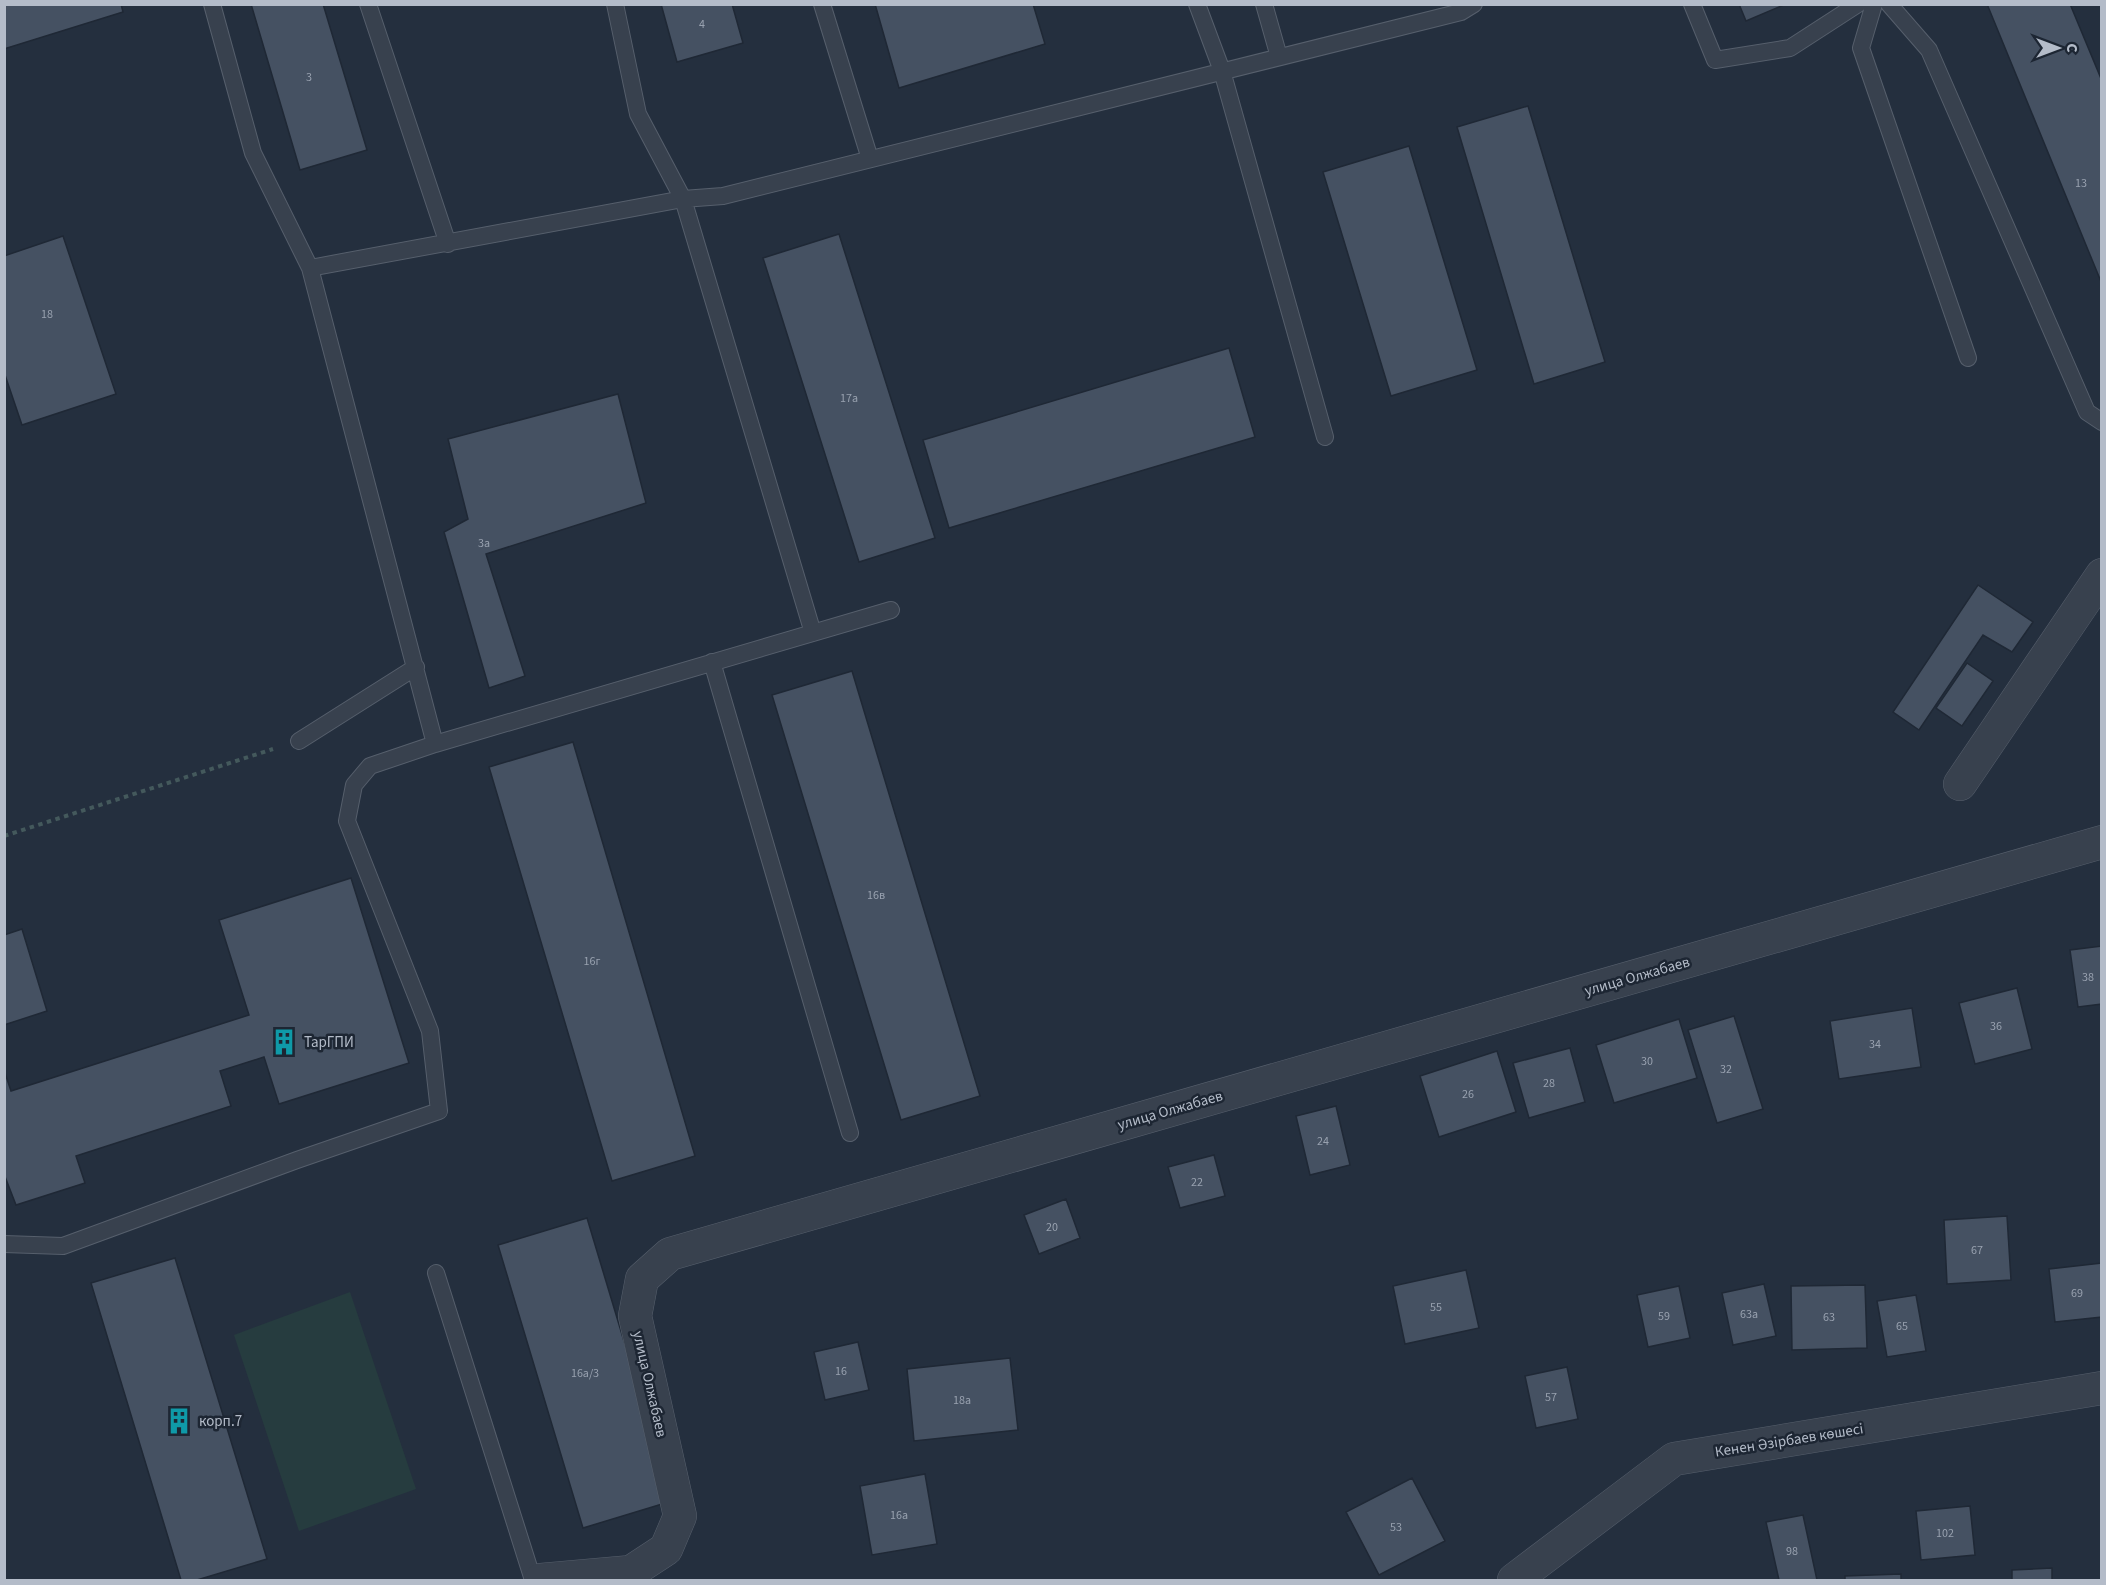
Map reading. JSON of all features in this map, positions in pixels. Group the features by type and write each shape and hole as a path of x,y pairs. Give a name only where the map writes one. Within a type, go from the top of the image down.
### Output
{"street":[{"path":"1960,784 2102,575"},
{"name":"улица Олжабаев","path":"541,1581 631,1572 666,1549 680,1516 634,1316 642,1279 670,1254 2102,842"},
{"name":"Кенен Әзірбаев көшесі","path":"1514,1581 1674,1459 2102,1388"}],"lane":[{"path":"212,4 253,153 310,268 435,744"},
{"path":"368,4 448,244"},
{"path":"615,4 638,114 683,198 813,633"},
{"path":"822,4 870,159"},
{"path":"1197,4 1222,71 1325,437"},
{"path":"1264,4 1279,57"},
{"path":"310,268 448,244 683,198 723,196 1461,12 1474,4"},
{"path":"1692,4 1715,60 1790,48 1858,4"},
{"path":"1874,4 1861,48 1968,358"},
{"path":"1889,4 1929,50 2087,412 2102,422"},
{"path":"4,1244 63,1246 297,1160 439,1111 430,1031 347,822 354,785 370,766 435,744 891,610"},
{"path":"712,662 850,1133"},
{"path":"299,741 416,667"},
{"path":"436,1273 533,1581"}],"path":[{"path":"4,836 299,741"}],"green space":[{"path":"350,1292 416,1489 299,1531 234,1335"}],"building":[{"path":"4,4 121,4 123,12 4,49"},
{"path":"251,4 323,4 367,150 300,170"},
{"path":"661,4 732,4 743,43 677,62"},
{"path":"875,4 1033,4 1045,44 899,88"},
{"path":"1739,4 1786,4 1746,21"},
{"path":"1987,4 2070,4 2102,81 2102,284"},
{"path":"1528,106 1605,362 1534,384 1457,127"},
{"path":"1409,146 1477,370 1391,396 1323,172"},
{"path":"839,234 935,538 859,562 763,258"},
{"path":"63,236 116,394 22,425 4,372 4,256"},
{"path":"1229,348 1255,437 949,528 923,440"},
{"path":"618,394 646,503 486,554 525,676 489,688 444,532 468,519 448,439"},
{"path":"1978,585 2033,622 2012,652 1983,635 1919,730 1893,712"},
{"path":"1967,663 1993,681 1962,726 1936,708"},
{"path":"852,671 980,1096 901,1120 772,695"},
{"path":"573,742 695,1156 612,1181 489,767"},
{"name":"ТарГПИ","path":"351,878 409,1063 279,1104 264,1057 220,1071 231,1106 76,1156 85,1183 16,1205 4,1174 4,1070 11,1091 249,1015 219,920"},
{"path":"22,929 47,1011 4,1025 4,935"},
{"path":"2102,946 2102,1004 2078,1007 2070,950"},
{"path":"2017,988 2032,1049 1975,1064 1959,1003"},
{"path":"1912,1008 1921,1067 1839,1079 1830,1021"},
{"path":"1734,1016 1763,1109 1717,1123 1688,1030"},
{"path":"1679,1019 1697,1078 1614,1103 1596,1045"},
{"path":"1570,1048 1585,1102 1529,1118 1513,1063"},
{"path":"1497,1051 1516,1112 1439,1137 1420,1076"},
{"path":"1336,1106 1350,1165 1310,1175 1296,1116"},
{"path":"1214,1155 1225,1196 1180,1208 1168,1167"},
{"path":"1066,1199 1080,1238 1039,1254 1024,1215"},
{"path":"2007,1216 2011,1280 1947,1284 1944,1220"},
{"path":"587,1218 672,1501 583,1528 498,1245"},
{"name":"корп.7","path":"175,1258 267,1559 197,1580 181,1580 91,1283"},
{"path":"2102,1263 2102,1317 2055,1322 2049,1269"},
{"path":"1466,1270 1479,1328 1405,1344 1393,1286"},
{"path":"1764,1284 1776,1336 1733,1345 1722,1293"},
{"path":"1865,1285 1867,1348 1792,1350 1791,1286"},
{"path":"1679,1286 1690,1338 1648,1347 1637,1295"},
{"path":"1916,1295 1926,1351 1887,1357 1877,1301"},
{"path":"858,1342 869,1390 825,1400 814,1352"},
{"path":"1010,1358 1018,1430 914,1441 907,1369"},
{"path":"1567,1367 1578,1419 1536,1428 1525,1376"},
{"path":"925,1474 937,1544 872,1555 860,1486"},
{"path":"1412,1478 1445,1541 1379,1575 1346,1512"},
{"path":"1970,1506 1975,1555 1921,1560 1916,1511"},
{"path":"1803,1515 1817,1580 1779,1580 1766,1522"},
{"path":"2052,1568 2052,1580 2012,1580 2012,1570"},
{"path":"1901,1574 1901,1580 1845,1580 1845,1576"}],"place":[{"name":"ТарГПИ","path":"284,1042"},
{"name":"корп.7","path":"179,1421"}]}
